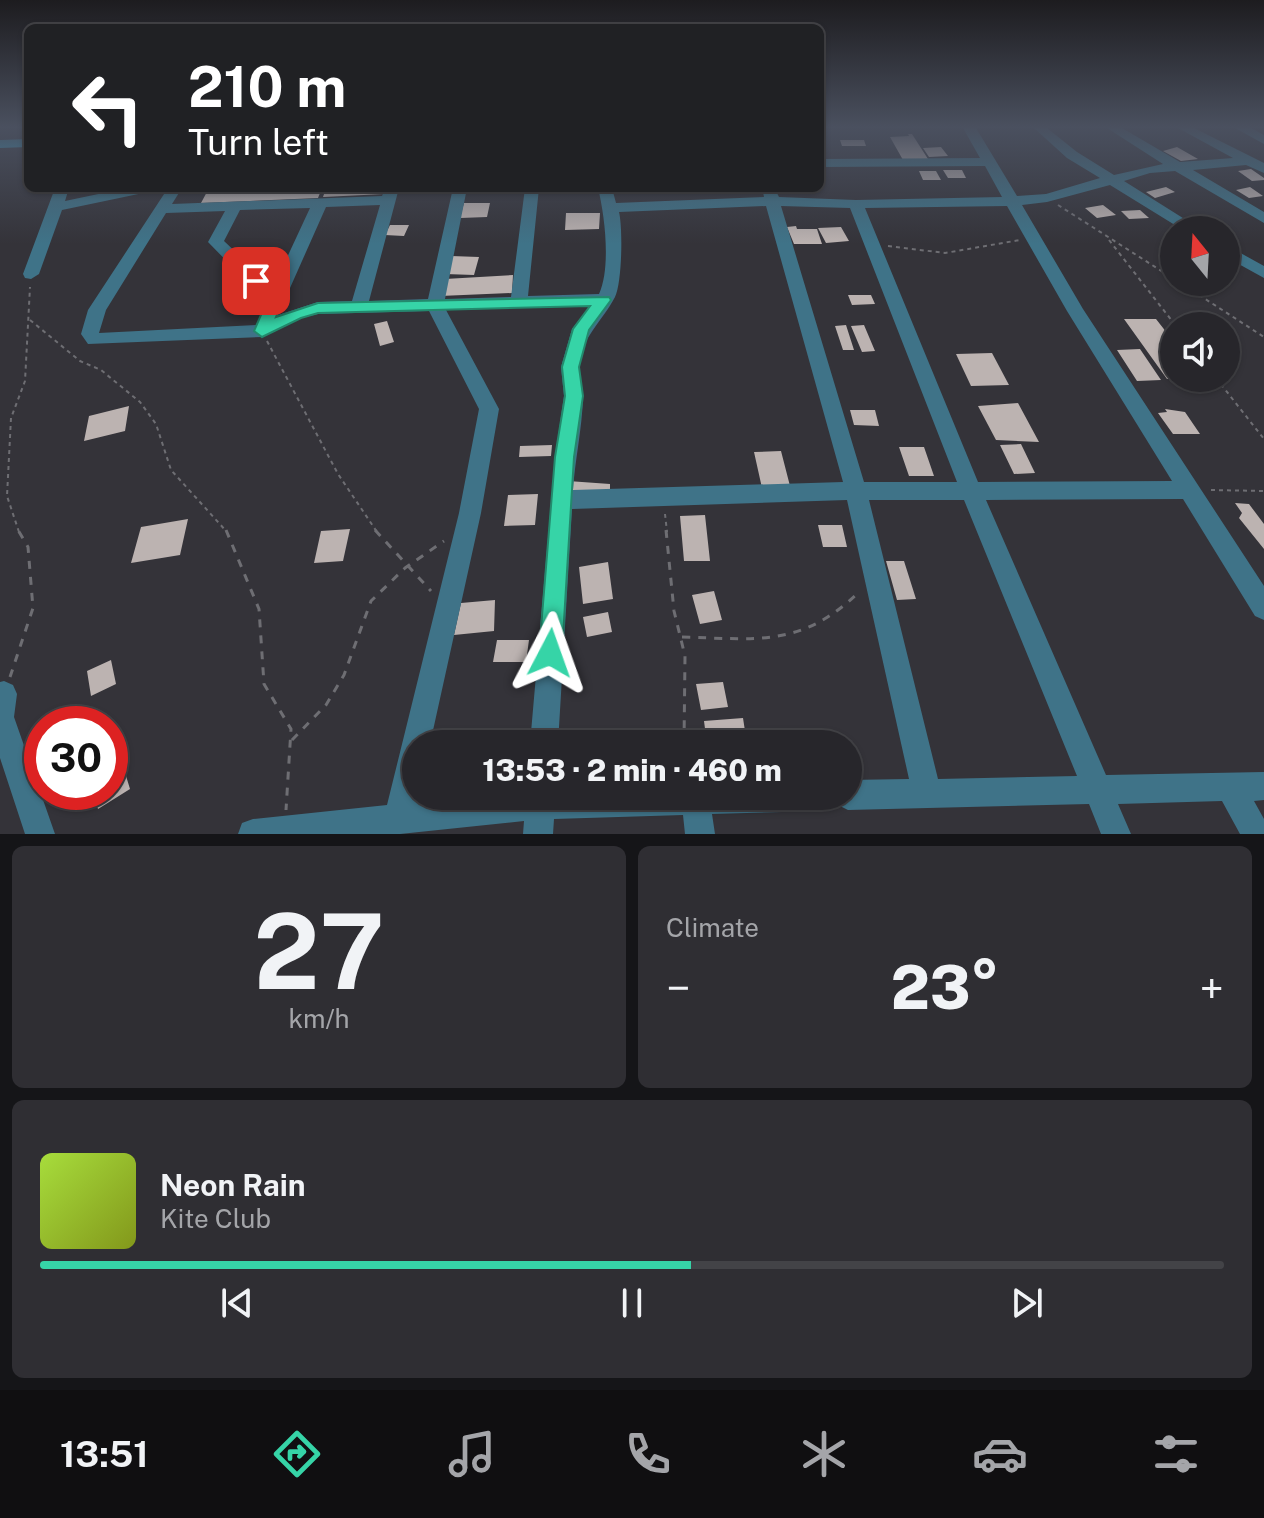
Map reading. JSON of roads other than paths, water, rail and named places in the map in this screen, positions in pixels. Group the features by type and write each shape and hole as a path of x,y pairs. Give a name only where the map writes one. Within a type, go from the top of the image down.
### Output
{"street":[{"path":"993,167 1076,311 1264,608"},
{"path":"1092,167 1171,216"},
{"path":"545,730 562,500 574,396 570,367 581,329 613,282 608,198 771,195 856,204 1013,201 1047,198 1140,171 1175,167 1264,218"},
{"path":"31,274 61,192"},
{"path":"55,207 128,192"},
{"path":"172,192 97,310 90,334 94,340 262,331 295,314 318,308 603,300"},
{"path":"399,819 467,525 489,409 435,305 459,192"},
{"path":"519,304 532,192"},
{"path":"160,209 320,203 391,194 358,309"},
{"path":"771,195 856,491 927,793"},
{"path":"262,331 320,203"},
{"path":"856,204 971,489 1116,834"},
{"path":"235,206 216,242 256,281 272,308"},
{"path":"1240,258 1264,273"},
{"path":"562,500 971,489 1190,490"},
{"path":"4,694 0,717 40,834"},
{"path":"862,795 1264,786"},
{"path":"1230,787 1256,834"},
{"path":"253,834 399,819 565,810"},
{"path":"697,810 700,834"}]}
